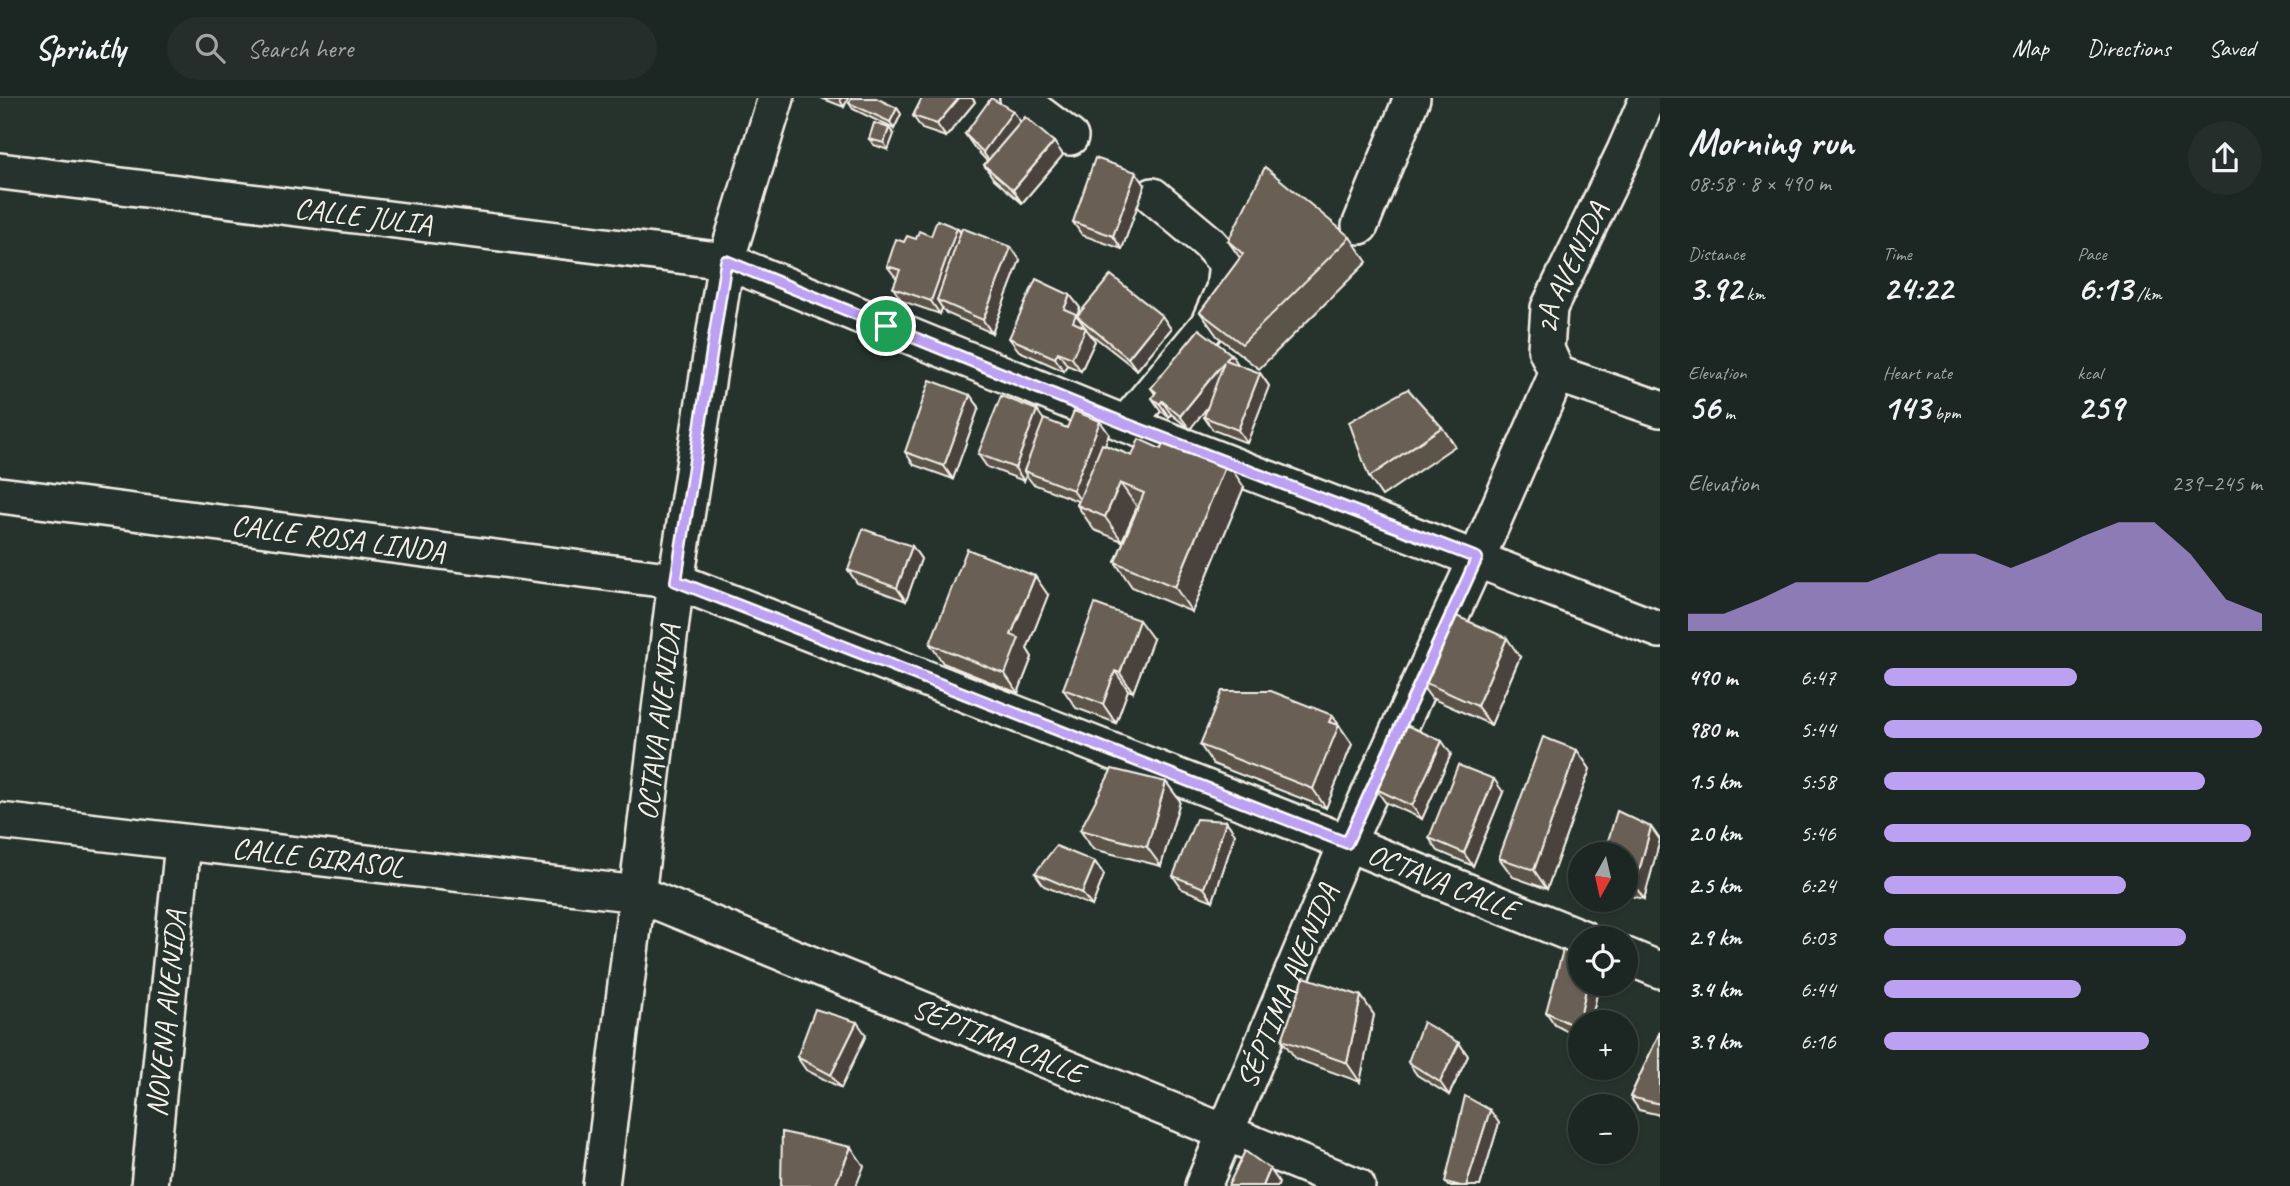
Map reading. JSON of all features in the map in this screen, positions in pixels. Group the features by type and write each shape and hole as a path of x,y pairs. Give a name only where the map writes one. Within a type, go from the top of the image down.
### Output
{"street":[{"name":"OCTAVA AVENIDA","path":"601,1186 676,581 726,261 776,98"},
{"path":"1018,98 1070,137"},
{"path":"1360,226 1412,98"},
{"name":"2A AVENIDA","path":"1477,558 1557,374 1546,349 1549,308 1648,98"},
{"name":"CALLE JULIA","path":"0,171 726,261 1126,424 1660,630"},
{"path":"1126,424 1208,324 1224,289 1227,264 1208,242 1153,196"},
{"path":"1557,374 1660,410"},
{"name":"CALLE ROSA LINDA","path":"0,495 676,581"},
{"name":"SÉPTIMA AVENIDA","path":"1203,1186 1347,843 1477,558"},
{"name":"OCTAVA CALLE","path":"676,581 1347,843 1568,932"},
{"name":"CALLE GIRASOL","path":"0,821 638,894"},
{"name":"NOVENA AVENIDA","path":"149,1186 183,843"},
{"name":"SÉPTIMA CALLE","path":"638,894 1357,1186"},
{"path":"1638,961 1660,970"}],"building":[{"path":"851,98 876,98 897,108 890,122 849,103"},
{"path":"922,98 959,98 937,124 913,116"},
{"path":"991,98 1013,111 983,152 965,134"},
{"path":"1025,117 1054,142 1013,190 984,165"},
{"path":"874,123 889,128 884,143 869,139"},
{"path":"1095,158 1136,172 1113,236 1073,222"},
{"path":"1265,167 1350,237 1242,344 1200,312 1243,254 1228,241"},
{"path":"937,220 957,228 931,301 893,288 900,270 887,266 896,239 904,242 907,236 916,239 919,231 931,236"},
{"path":"962,228 1011,247 983,320 937,300"},
{"path":"1111,275 1162,316 1128,358 1077,316"},
{"path":"1036,279 1070,295 1064,309 1076,314 1073,322 1086,328 1072,358 1058,352 1055,358 1009,338"},
{"path":"1199,329 1231,354 1226,360 1260,373 1238,430 1204,417 1224,362 1180,416 1162,401 1160,404 1152,398 1156,392 1151,388"},
{"path":"930,380 970,395 944,466 905,452"},
{"path":"1408,389 1442,427 1369,477 1349,422"},
{"path":"1001,396 1037,410 1015,468 978,454"},
{"path":"1074,411 1100,421 1073,490 1024,471 1044,419 1067,428"},
{"path":"1166,437 1227,462 1175,587 1115,562 1144,493 1120,483 1105,517 1077,505 1102,444 1132,456 1139,439 1161,449"},
{"path":"863,529 912,546 897,588 848,570"},
{"path":"967,549 1035,576 1011,635 1019,638 1005,674 930,644"},
{"path":"1095,604 1139,620 1120,673 1115,671 1103,704 1063,689"},
{"path":"1447,612 1507,638 1477,706 1417,679"},
{"path":"1222,691 1271,691 1332,715 1329,722 1339,725 1313,789 1200,745"},
{"path":"1406,725 1442,741 1412,806 1376,789"},
{"path":"1543,737 1577,750 1534,870 1499,858"},
{"path":"1458,765 1494,779 1464,853 1429,838"},
{"path":"1112,769 1166,782 1147,847 1080,830"},
{"path":"1617,811 1651,827 1638,875 1638,842 1608,842"},
{"path":"1196,819 1226,821 1204,888 1173,876"},
{"path":"1056,846 1095,862 1082,893 1035,873"},
{"path":"1563,950 1568,954 1568,996 1585,996 1582,1010 1568,1010 1568,1023 1546,1012"},
{"path":"1304,977 1361,996 1347,1063 1282,1040"},
{"path":"815,1009 857,1022 831,1075 797,1057"},
{"path":"1423,1022 1459,1043 1440,1082 1408,1062"},
{"path":"1660,1032 1660,1104 1638,1099 1638,1094 1631,1094"},
{"path":"1465,1096 1490,1110 1466,1186 1461,1186 1445,1182"},
{"path":"782,1132 851,1147 835,1186 781,1186"},
{"path":"1245,1151 1270,1169 1263,1186 1228,1186"}],"route":[{"path":"726,261 886,326 1126,424 1477,558 1347,843 676,581 726,261"}]}
